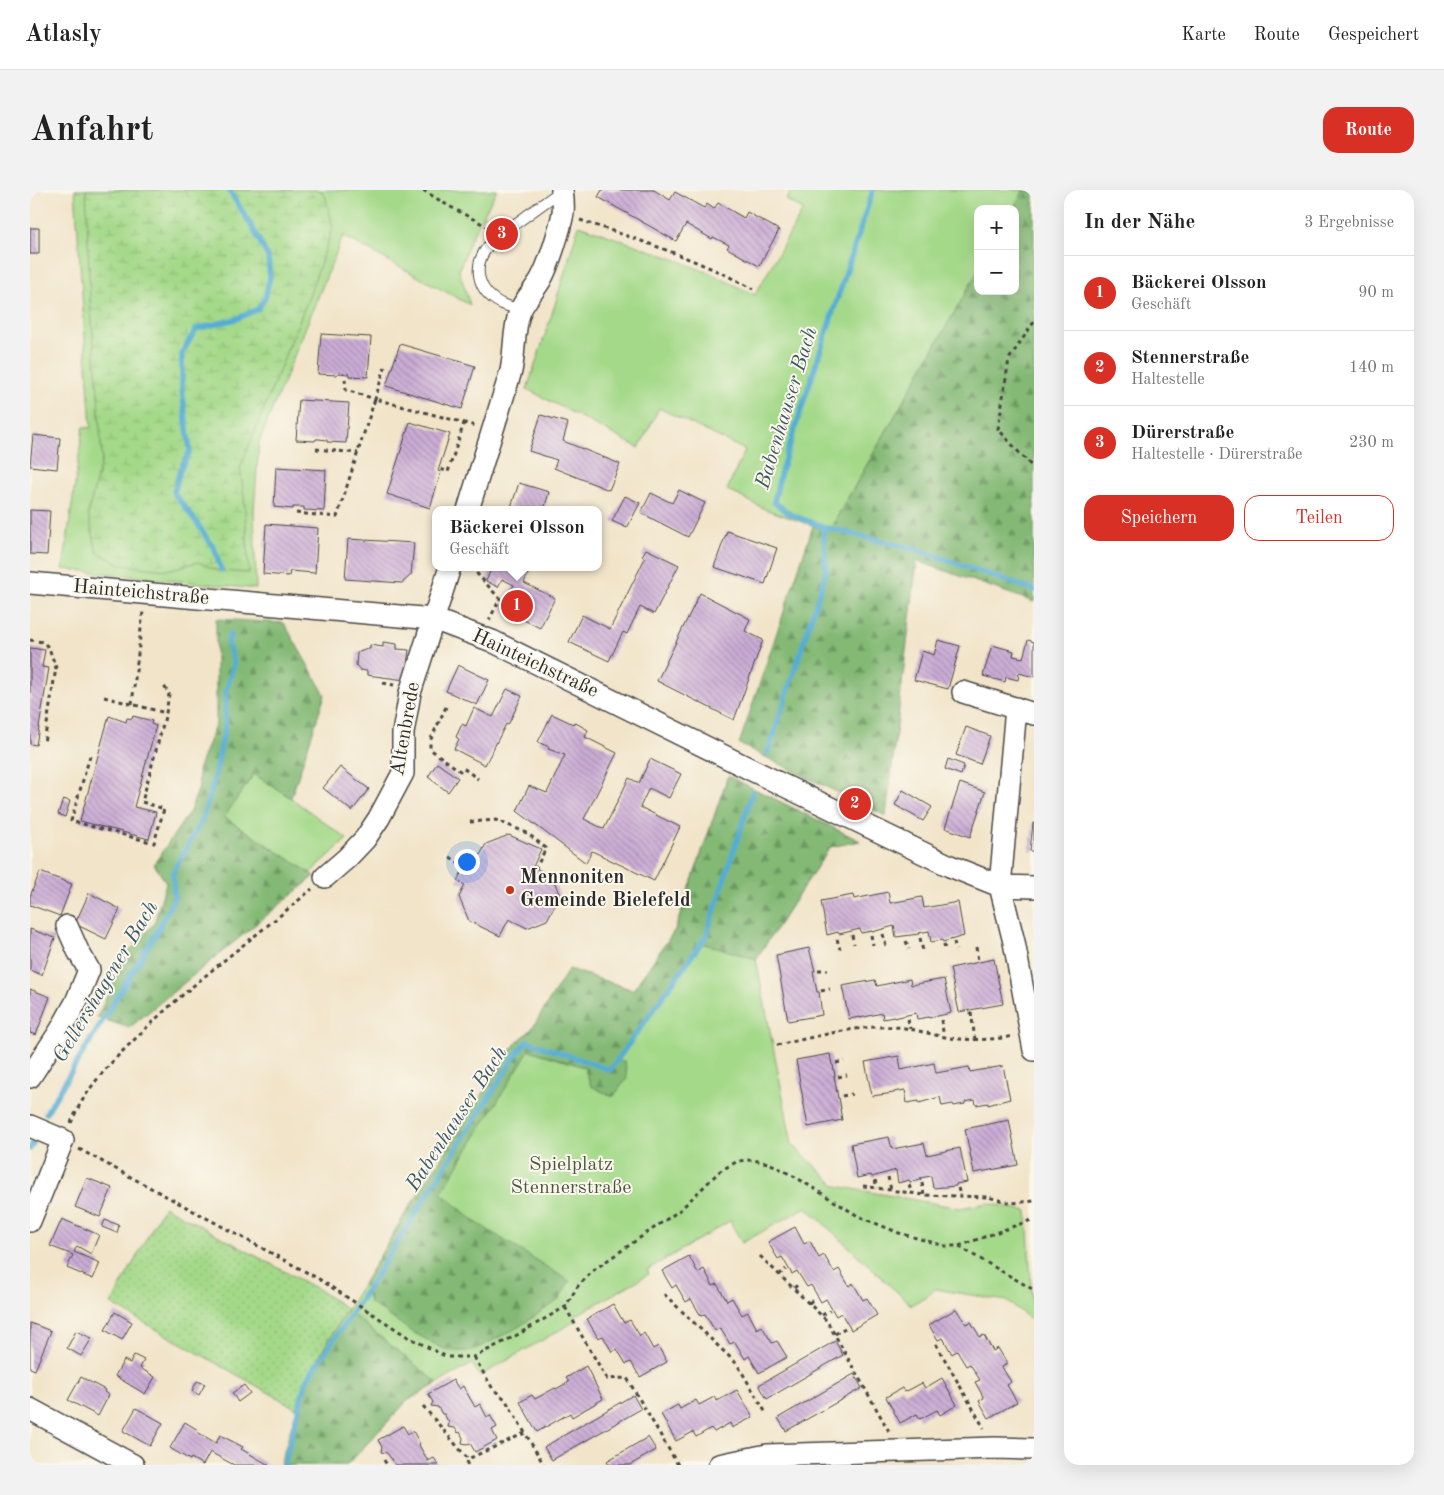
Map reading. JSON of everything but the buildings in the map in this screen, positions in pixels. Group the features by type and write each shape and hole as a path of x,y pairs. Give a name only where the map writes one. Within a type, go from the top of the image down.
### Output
{"street":[{"path":"469,506 511,372 516,324 520,310 545,271 563,214 562,190"},
{"name":"Altenbrede","path":"325,877 365,839 379,818 403,773 403,733 409,701 449,571"},
{"name":"Hainteichstraße","path":"30,583 433,619 492,641 950,866 1000,886 1034,887"},
{"path":"962,692 1025,711 1000,886 1014,942 1033,1041"},
{"path":"30,1077 64,1024 76,1002 89,970 67,926"},
{"path":"30,1126 63,1140 30,1221"},
{"path":"30,1409 133,1465"},
{"path":"719,1465 766,1454 996,1448 1034,1449"}],"lane":[{"path":"520,310 501,303 483,287 478,276 478,268 483,254 491,244 562,190"}],"path":[{"path":"423,190 502,234"},
{"path":"563,214 659,246 733,278 753,289"},
{"path":"1034,322 1009,359 998,429 1034,470"},
{"path":"296,513 338,517 385,368"},
{"path":"345,379 346,390 493,430"},
{"path":"441,469 448,472 464,422"},
{"path":"316,449 358,453"},
{"path":"475,571 500,599 481,636"},
{"path":"132,704 145,594"},
{"path":"30,640 43,642 49,648 56,668 44,743"},
{"path":"90,756 71,821 154,843 164,809 142,802 166,713 169,694 164,686"},
{"path":"104,697 166,713"},
{"path":"446,707 430,741 430,748 460,770 463,768 478,779"},
{"path":"470,822 496,820 527,833 546,848 536,868"},
{"path":"450,858 464,867"},
{"path":"325,877 282,915 192,987 153,1021 120,1054 98,1077 84,1097 63,1140 319,1279 408,1337 447,1357 474,1357 518,1335 565,1306 578,1286 595,1269 680,1210 707,1181 738,1161 752,1160 769,1163 858,1216 899,1233 945,1246 958,1246 1034,1219"},
{"path":"883,934 886,946"},
{"path":"852,935 854,944"},
{"path":"872,935 873,945"},
{"path":"920,938 923,952"},
{"path":"837,939 840,949"},
{"path":"906,941 909,950"},
{"path":"954,942 956,950"},
{"path":"944,944 945,951"},
{"path":"976,947 978,961"},
{"path":"818,970 828,970"},
{"path":"821,991 830,989"},
{"path":"970,1012 975,1039"},
{"path":"908,1019 910,1029"},
{"path":"941,1020 944,1037"},
{"path":"777,1045 856,1030 894,1027 944,1037 1003,1038 1033,1041"},
{"path":"836,1063 844,1061"},
{"path":"838,1077 847,1075"},
{"path":"842,1096 852,1094"},
{"path":"888,1177 891,1190"},
{"path":"875,1180 877,1188"},
{"path":"922,1183 924,1195"},
{"path":"909,1185 912,1193"},
{"path":"863,1186 924,1195 988,1197 1011,1203 1034,1201"},
{"path":"958,1188 960,1196"},
{"path":"945,1191 946,1196"},
{"path":"958,1246 1034,1290"},
{"path":"760,1256 822,1315 835,1334 900,1452"},
{"path":"779,1275 786,1268"},
{"path":"794,1288 800,1283"},
{"path":"664,1294 737,1364 766,1412"},
{"path":"809,1303 815,1298"},
{"path":"565,1306 607,1379 627,1378 678,1465"},
{"path":"822,1315 830,1311"},
{"path":"835,1334 845,1328"},
{"path":"936,1344 996,1448"},
{"path":"474,1357 493,1389 505,1399 544,1465"},
{"path":"423,1406 468,1460"},
{"path":"468,1460 525,1433"},
{"path":"384,1460 387,1465"},
{"path":"467,1465 468,1460"}],"green space":[{"path":"75,190 497,190 472,236 459,270 470,305 343,236 259,442 254,510 256,589 63,569 83,427 91,428"},
{"path":"86,190 320,190 326,198 333,228 306,304 240,468 244,496 249,573 218,571 199,562 167,570 121,565 97,552 88,513 102,459 90,299"},
{"path":"792,190 1024,190 1015,205 974,205 974,278 829,531 767,510 727,490 745,450 659,408 639,448 527,389 579,225 677,260 712,274 755,295 803,210 786,200"},
{"path":"1024,190 1034,190 1034,602 917,561 886,816 739,744 813,526 829,531 974,278 974,295 1019,295 1019,205 1015,205"},
{"path":"216,619 284,623 325,695 291,798 254,774 224,817 315,876 129,1028 97,1017 127,954 154,923 166,883 154,864 190,811 199,787 198,770 216,723"},
{"path":"254,774 291,798 347,839 310,873 224,817"},
{"name":"Spielplatz Stennerstraße","path":"728,776 860,841 830,847 756,959 792,1144 836,1186 960,1208 987,1203 1027,1211 1033,1321 1007,1301 935,1289 911,1305 806,1207 742,1243 730,1221 647,1270 649,1274 575,1316 577,1320 480,1376 472,1364 407,1401 347,1465 280,1465 305,1380 407,1211 516,1043 531,1030 569,969 633,990 675,930"},
{"path":"728,776 860,841 830,847 756,959 701,943 614,1062 625,1061 627,1078 613,1097 591,1086 584,1067 529,1050 441,1193 477,1223 569,1281 559,1300 515,1329 472,1351 447,1351 411,1331 369,1302 364,1283 407,1211 516,1043 531,1030 569,969 633,990 675,930"},
{"path":"164,1206 319,1290 347,1309 305,1380 296,1408 111,1304"},
{"path":"352,1314 438,1383 407,1401 347,1465 286,1465 308,1381"}],"waterway":[{"name":"Gellershagener Bach","path":"221,570 215,550 174,493 180,470 190,451 182,390 182,353 196,329 236,319 258,309 265,298 270,277 268,257 229,190"},
{"name":"Babenhauser Bach","path":"768,753 826,572 823,527 790,514 774,502 781,471 873,190"},
{"path":"823,527 915,549 1034,590"},
{"name":"Gellershagener Bach","path":"46,1113 158,930 174,898 173,872 202,820 212,788 225,728 226,691 234,664 228,643 230,634"},
{"name":"Babenhauser Bach","path":"284,1465 306,1381 369,1287 515,1056 527,1041 610,1070 706,936 753,791"},
{"name":"Gellershagener Bach","path":"30,1149 33,1143"}],"place":[{"name":"Dürerstraße","path":"502,234"},
{"name":"Bäckerei Olsson","path":"517,606"},
{"name":"Stennerstraße","path":"855,804"},
{"name":"Mennoniten Gemeinde Bielefeld","path":"510,890"}]}
